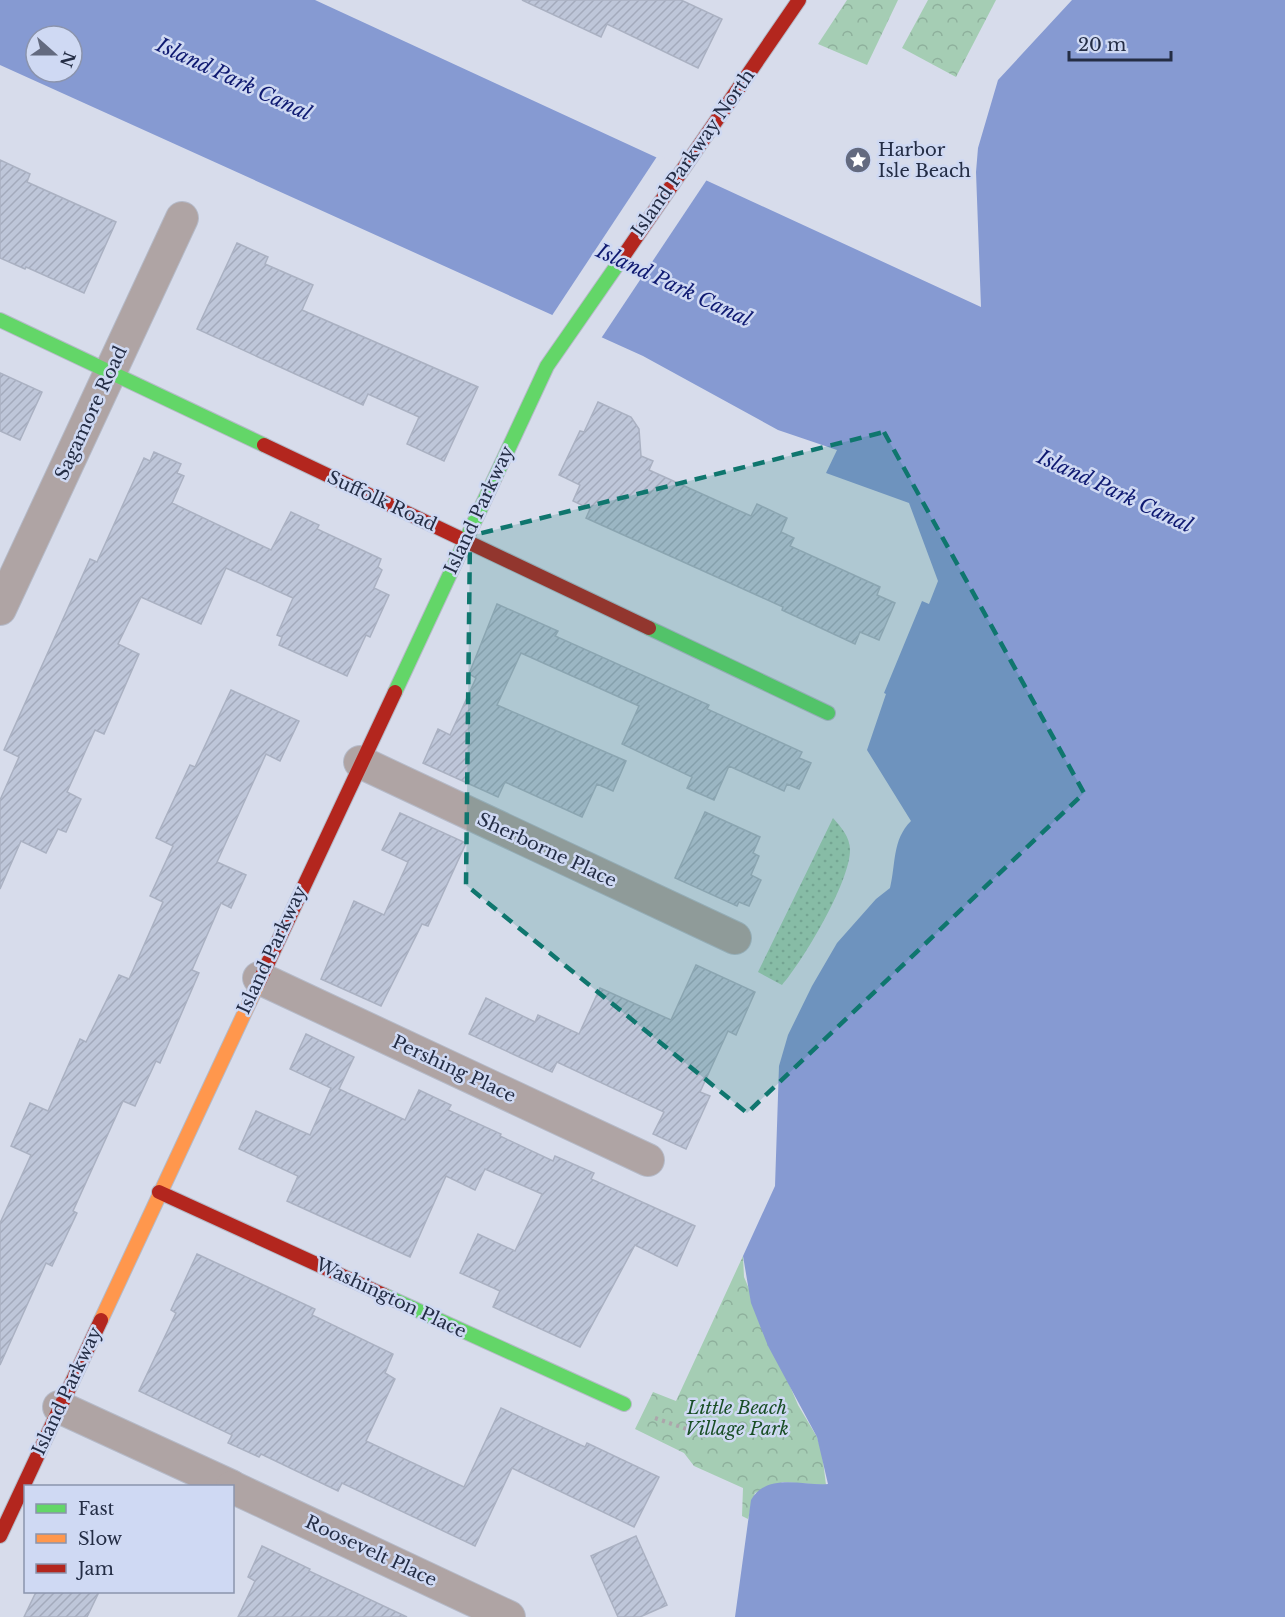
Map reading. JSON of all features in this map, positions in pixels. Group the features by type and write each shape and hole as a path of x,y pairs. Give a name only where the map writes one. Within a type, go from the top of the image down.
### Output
{"street":[{"name":"Island Parkway North","path":"547,366 798,0"},
{"name":"Sagamore Road","path":"0,609 182,218"},
{"name":"Suffolk Road","path":"0,320 828,713"},
{"name":"Island Parkway","path":"0,1536 547,366"},
{"name":"Sherborne Place","path":"360,762 735,938"},
{"name":"Pershing Place","path":"259,978 648,1160"},
{"name":"Washington Place","path":"159,1192 624,1404"},
{"name":"Roosevelt Place","path":"59,1407 228,1485"},
{"name":"Roosevelt Place","path":"234,1488 509,1617"}],"path":[{"path":"624,1404 669,1424 706,1436"}],"highlighted area":[{"path":"884,432 1084,793 747,1113 466,885 470,536"}],"green space":[{"path":"847,0 898,0 867,65 818,44"},
{"path":"928,0 996,0 956,77 902,48"},
{"path":"833,818 847,837 850,850 848,864 824,920 782,985 758,972"},
{"name":"Little Beach Village Park","path":"743,1256 744,1277 798,1405 817,1437 822,1453 826,1485 783,1482 755,1493 748,1519 742,1516 743,1488 694,1466 684,1453 635,1429 653,1392 676,1401"}],"water":[{"name":"Island Park Canal","path":"0,0 315,0 981,307 976,172 978,148 998,80 1072,0 1285,0 1285,1617 735,1617 751,1500 758,1491 776,1483 828,1484 817,1437 768,1346 751,1303 743,1256 775,1186 779,1066 788,1035 812,986 837,943 876,899 890,888 898,844 911,821 867,750 886,694 884,693 922,601 929,604 938,581 909,503 826,473 837,450 778,430 643,356 42,84 84,84 84,24 24,24 24,76 0,65"}],"pier":[{"path":"658,155 708,178 600,340 551,317"}],"building":[{"path":"522,0 681,0 722,19 698,68 607,24 601,37"},
{"path":"0,160 30,174 27,182 116,222 84,293 0,258"},
{"path":"237,243 268,257 265,264 313,285 302,310 478,387 444,461 407,444 419,417 368,394 363,405 197,329"},
{"path":"0,373 42,392 20,440 0,431"},
{"path":"598,402 631,417 639,429 641,456 653,461 649,470 751,516 757,504 787,518 781,532 794,538 790,546 880,587 877,595 895,603 879,640 860,632 855,644 782,610 783,607 586,518 590,509 573,501 580,485 559,475 580,431 584,432"},
{"path":"154,452 181,464 177,473 184,476 172,503 271,550 291,512 319,525 317,529 381,559 378,567 382,570 374,588 389,595 370,637 366,635 347,676 279,645 282,637 277,635 293,598 226,568 201,624 141,597 118,644 139,654 104,734 95,730 67,792 81,799 66,832 58,829 46,853 21,841 0,889 0,800 19,757 4,750 90,559 97,562 144,458 150,461"},
{"path":"497,604 558,631 555,636 709,705 707,709 802,752 799,758 811,763 799,789 787,784 784,791 729,766 714,800 687,788 692,777 622,744 639,706 521,653 497,705 626,761 613,791 597,784 582,817 505,782 498,797 423,763 438,729 450,735 476,678 469,674"},
{"path":"231,690 299,721 280,761 266,754 217,862 246,875 231,908 221,903 192,970 199,973 160,1063 156,1061 135,1106 123,1101 73,1211 77,1213 52,1266 46,1263 0,1365 0,1223 31,1155 11,1146 30,1103 48,1111 80,1039 86,1042 119,975 129,979 163,902 150,896 173,846 156,838 190,765 195,767"},
{"path":"705,812 760,837 753,853 759,856 751,875 761,880 749,906 739,902 737,906 675,878"},
{"path":"400,813 466,843 428,926 422,924 381,1006 321,979 354,901 384,915 408,862 382,850"},
{"path":"696,965 755,992 736,1035 728,1031 700,1092 710,1096 686,1149 653,1134 664,1112 557,1062 552,1072 469,1034 486,998 535,1022 538,1015 579,1034 600,988 671,1020"},
{"path":"306,1034 354,1057 339,1089 405,1120 419,1090 451,1105 448,1110 501,1134 500,1136 553,1161 555,1156 594,1173 591,1179 695,1226 677,1266 635,1245 580,1347 493,1307 500,1291 460,1273 478,1234 515,1251 542,1194 485,1169 475,1190 446,1176 410,1257 287,1201 298,1176 239,1149 256,1111 310,1135 331,1088 290,1069"},
{"path":"197,1254 315,1309 312,1315 393,1354 385,1373 395,1379 366,1441 464,1487 501,1408 585,1447 587,1443 659,1477 634,1527 512,1468 475,1546 342,1483 338,1491 261,1454 259,1457 228,1443 232,1435 139,1391 176,1313 171,1310"},
{"path":"636,1536 667,1605 640,1617 618,1617 591,1556"},
{"path":"262,1546 407,1617 238,1617 255,1581 248,1577"},
{"path":"36,1593 99,1593 87,1617 24,1617"}],"traffic: fast":[{"path":"395,692 547,366 620,261"},
{"path":"0,320 264,445"},
{"path":"649,628 828,713"},
{"path":"384,1295 624,1404"}],"traffic: slow":[{"path":"101,1320 258,984"}],"traffic: jam":[{"path":"620,261 799,0"},
{"path":"264,445 649,628"},
{"path":"258,984 395,692"},
{"path":"159,1192 384,1295"},
{"path":"0,1536 101,1320"}],"place":[{"name":"Harbor Isle Beach","path":"858,160"}]}
